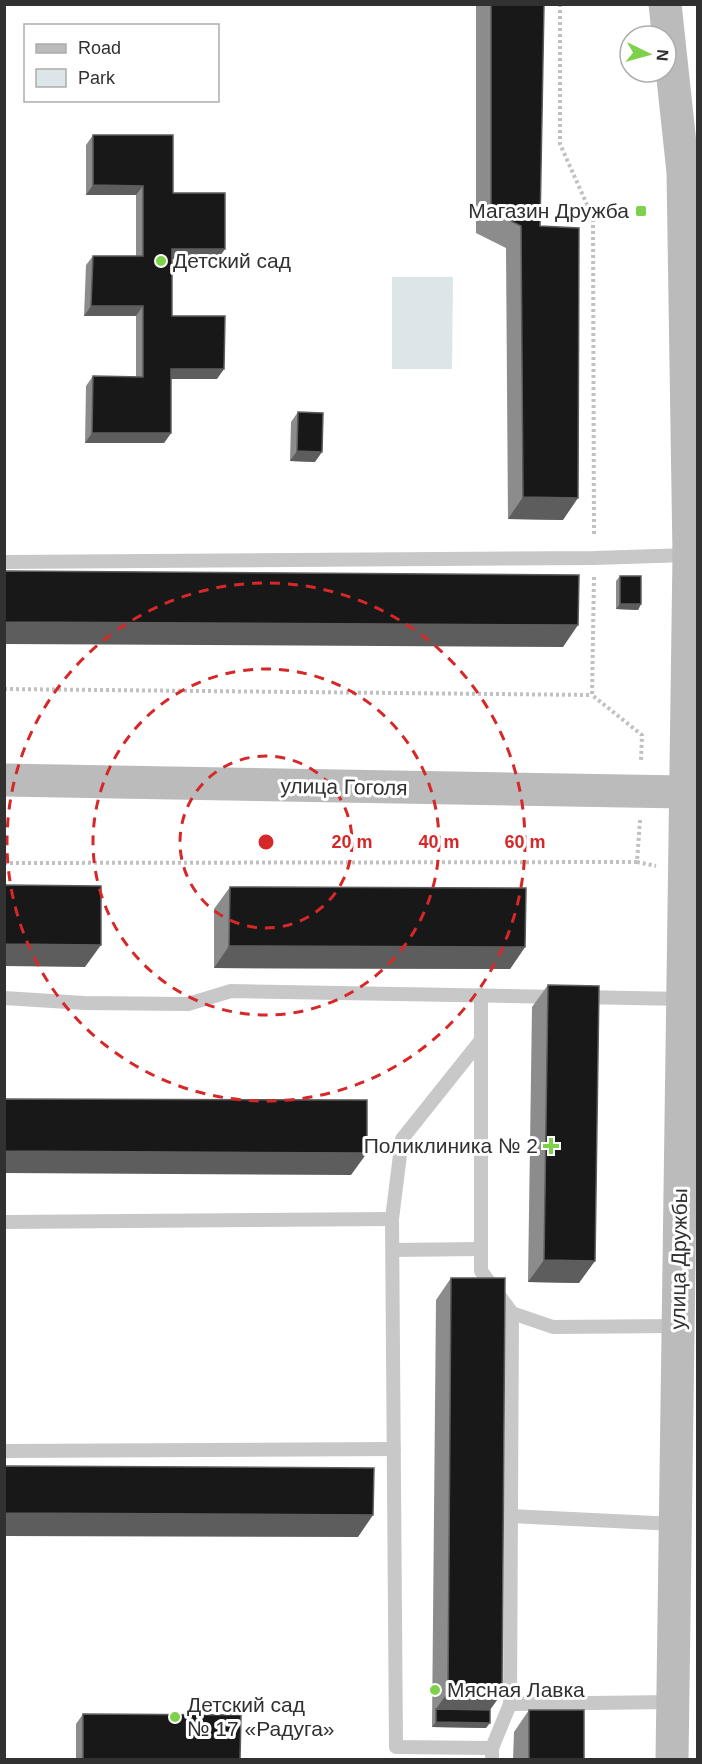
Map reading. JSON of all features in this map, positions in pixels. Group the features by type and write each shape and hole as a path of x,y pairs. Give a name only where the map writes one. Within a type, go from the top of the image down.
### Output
{"street":[{"name":"улица Дружбы","path":"668,5 683,172 689,555 672,1760"},
{"name":"улица Гоголя","path":"4,780 684,792"}],"lane":[{"path":"4,562 594,558 689,555"},
{"path":"4,998 84,1003 188,1004 231,991 682,999"},
{"path":"481,995 481,1271 512,1313 553,1328 678,1326"},
{"path":"481,1040 402,1139 392,1220 396,1747 492,1754 510,1704 512,1313"},
{"path":"4,1221 392,1220"},
{"path":"393,1250 481,1249"},
{"path":"4,1450 394,1449"},
{"path":"510,1516 675,1524"},
{"path":"510,1704 672,1702"}],"path":[{"path":"560,4 560,144 593,218 592,695"},
{"path":"4,689 592,695 642,735 637,862"},
{"path":"4,862 637,862 684,872"}],"green space":[{"path":"392,277 453,277 452,369 392,369"}],"building":[{"path":"491,4 544,4 540,226 579,228 578,498 523,497 521,226 491,211"},
{"path":"93,135 173,135 173,193 225,193 225,249 172,249 172,316 225,316 224,369 171,369 171,433 92,433 93,376 143,377 143,306 91,306 93,256 143,256 143,186 93,185"},
{"path":"298,412 323,413 322,452 297,451"},
{"path":"4,571 579,575 578,625 4,622"},
{"path":"620,576 641,576 641,604 620,604"},
{"path":"4,885 101,886 101,945 4,944"},
{"path":"230,887 526,888 525,947 229,946"},
{"path":"548,985 599,986 595,1261 544,1260"},
{"path":"4,1099 367,1100 367,1153 4,1151"},
{"path":"451,1278 505,1278 502,1693 448,1692"},
{"path":"4,1466 374,1468 373,1515 4,1513"},
{"path":"436,1709 490,1710 490,1723 436,1722"},
{"path":"529,1710 584,1710 584,1760 529,1760"},
{"path":"83,1714 241,1715 240,1760 83,1760"}],"place":[{"name":"Магазин Дружба","path":"641,211"},
{"name":"Детский сад","path":"161,261"},
{"name":"Поликлиника № 2","path":"551,1146"},
{"name":"Мясная Лавка","path":"435,1690"},
{"name":"Детский сад № 17 «Радуга»","path":"175,1717"}]}
